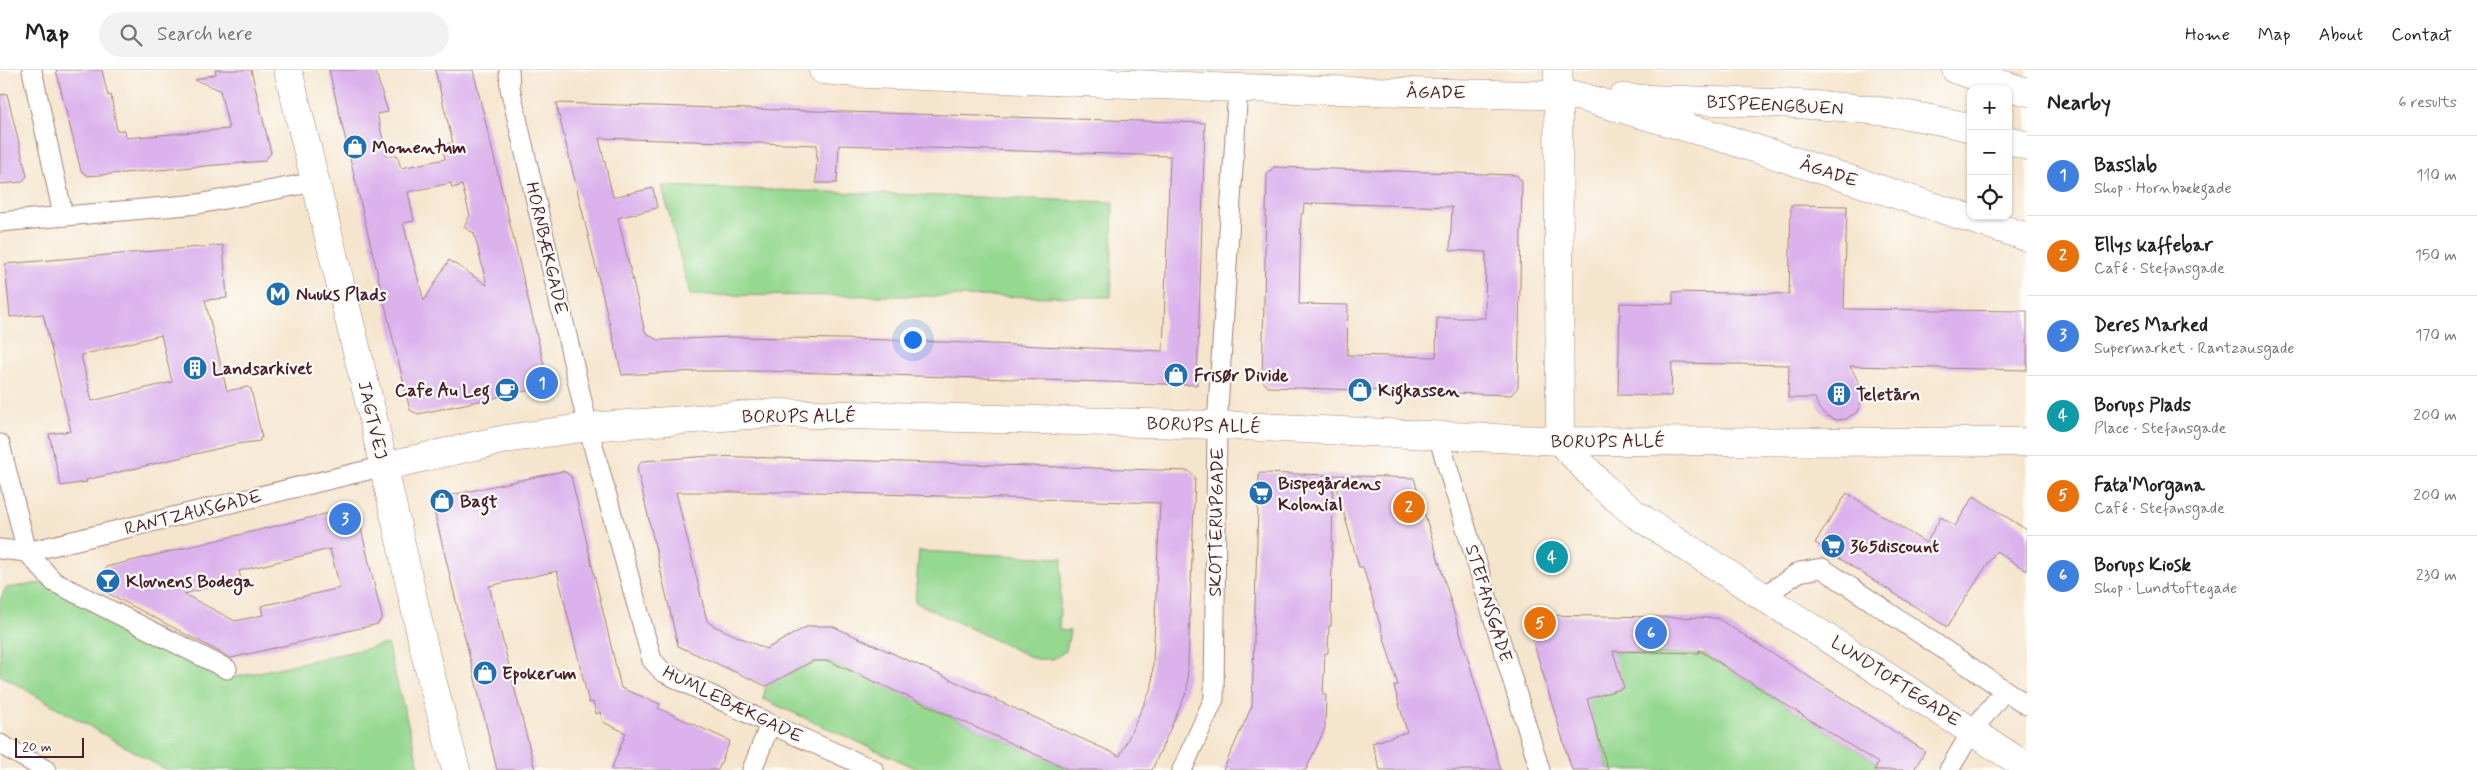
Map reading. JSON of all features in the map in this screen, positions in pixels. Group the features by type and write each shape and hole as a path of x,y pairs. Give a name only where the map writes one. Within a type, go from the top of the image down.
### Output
{"street":[{"path":"32,70 63,215"},
{"name":"JAGTVEJ","path":"288,70 385,466 418,624 456,770"},
{"name":"HORNBÆKGADE","path":"510,70 510,88 588,426"},
{"name":"ÅGADE","path":"823,70 868,74 1238,88 1564,87 2027,236"},
{"path":"1956,70 2027,92"},
{"path":"1560,441 1564,87"},
{"name":"BISPEENGBUEN","path":"1564,87 1857,108 1967,127"},
{"name":"SKOTTERUPGADE","path":"1182,770 1214,699 1218,425 1238,88"},
{"path":"2012,141 2027,146"},
{"path":"0,222 198,204 314,182"},
{"name":"BORUPS ALLÉ","path":"385,466 506,439 588,426 777,413 1218,425 1560,441 2027,442"},
{"name":"HUMLEBÆKGADE","path":"588,426 652,660 663,672 770,724 874,770"},
{"name":"STEFANSGADE","path":"1438,436 1540,770"},
{"name":"LUNDTOFTEGADE","path":"1560,441 1603,487 1635,514 2027,767"},
{"path":"0,444 27,552 54,582 227,669"},
{"name":"RANTZAUSGADE","path":"1,550 27,552 385,466"},
{"path":"1764,596 1799,572 1822,568 2027,705"},
{"path":"1949,770 1972,731 2005,690"},
{"path":"752,770 770,724"},
{"path":"0,744 46,770"}],"green space":[{"path":"662,186 1113,202 1111,297 690,295"},
{"path":"919,551 1062,558 1059,630 1070,631 1066,651 1053,659 1035,659 915,602"},
{"path":"41,583 227,679 387,644 420,770 166,770 0,675 0,600 6,588"},
{"path":"1578,651 1706,655 1878,763 1874,770 1608,770 1574,656"},
{"path":"813,661 829,661 1070,770 920,770 763,699 766,686"}],"building":[{"path":"56,70 102,70 108,96 111,95 117,131 125,130 126,138 229,129 220,90 195,80 216,74 215,70 251,70 271,153 264,161 88,176 81,171"},
{"path":"329,70 375,70 388,112 377,114 387,157 397,155 401,168 445,159 442,145 453,143 435,70 473,70 549,386 418,414 410,410","holes":["451,183 452,188 462,185 470,216 464,227 474,233 487,285 449,260 424,301 403,223 414,221 408,192"]},
{"path":"7,94 27,176 22,182 0,184 0,95"},
{"path":"556,103 1205,123 1197,385 764,371 699,371 622,375","holes":["599,138 817,145 816,183 837,183 839,145 1170,156 1163,351 893,340 734,337 657,340 645,332 618,218 657,208 653,188 613,197"]},
{"path":"1274,167 1516,175 1522,181 1518,387 1511,395 1268,387 1262,380 1267,174","holes":["1304,204 1452,207 1450,250 1486,252 1485,318 1437,318 1436,357 1347,355 1348,305 1299,304 1301,214 1303,214"]},
{"path":"1791,205 1847,206 1844,309 2027,311 2027,370 1850,366 1863,390 1863,398 1857,412 1846,419 1836,420 1827,416 1819,409 1815,398 1788,398 1789,365 1672,363 1671,396 1618,395 1620,303 1673,304 1673,292 1789,294"},
{"path":"223,245 227,298 205,300 227,391 247,387 251,389 262,438 260,438 260,441 237,444 86,480 87,482 61,486 49,434 71,431 43,314 10,317 5,264","holes":["161,335 172,382 92,401 81,355"]},
{"path":"711,456 1189,471 1195,478 1187,691 1152,770 1070,770 829,661 813,661 766,686 678,646 637,468 642,461","holes":["676,492 816,492 1160,503 1152,687 1120,756 832,626 808,626 766,649 714,626 707,621"]},
{"path":"563,471 571,476 621,688 660,704 658,708 730,741 718,770 611,770 626,733 603,722 600,712 596,714 593,702 589,703 557,571 489,586 535,770 497,770 433,506 438,498"},
{"path":"1259,473 1333,475 1331,626 1329,626 1328,653 1325,653 1323,695 1326,695 1325,728 1306,770 1223,770 1252,706"},
{"path":"1333,475 1414,478 1501,770 1380,770 1372,743 1407,732 1394,686 1398,685 1363,567 1359,567"},
{"path":"1847,493 1926,543 1941,517 1955,526 1974,496 2027,530 2027,571 1996,551 1947,627 1815,543"},
{"path":"350,508 357,512 382,617 378,624 231,658 102,590 106,567","holes":["330,549 340,588 261,606 263,615 235,621 184,594 241,579 239,571"]},
{"path":"1541,615 1717,618 1925,751 1914,770 1874,770 1878,763 1699,650 1699,653 1613,651 1624,688 1587,699 1608,770 1572,770 1530,631"}],"place":[{"name":"Momentum","path":"355,147"},
{"name":"Nuuks Plads","path":"278,294"},
{"name":"Landsarkivet","path":"195,368"},
{"name":"Frisør Divide","path":"1176,375"},
{"name":"Basslab","path":"542,383"},
{"name":"Cafe Au Leg","path":"507,390"},
{"name":"Kigkassen","path":"1360,390"},
{"name":"Teletårn","path":"1839,394"},
{"name":"Bispegårdens Kolonial","path":"1261,493"},
{"name":"Bagt","path":"442,501"},
{"name":"Ellys kaffebar","path":"1409,507"},
{"name":"Deres Marked","path":"345,519"},
{"name":"365discount","path":"1833,546"},
{"name":"Borups Plads","path":"1552,557"},
{"name":"Klovnens Bodega","path":"108,581"},
{"name":"Fata'Morgana","path":"1540,623"},
{"name":"Borups Kiosk","path":"1651,633"},
{"name":"Epokerum","path":"485,673"}]}
